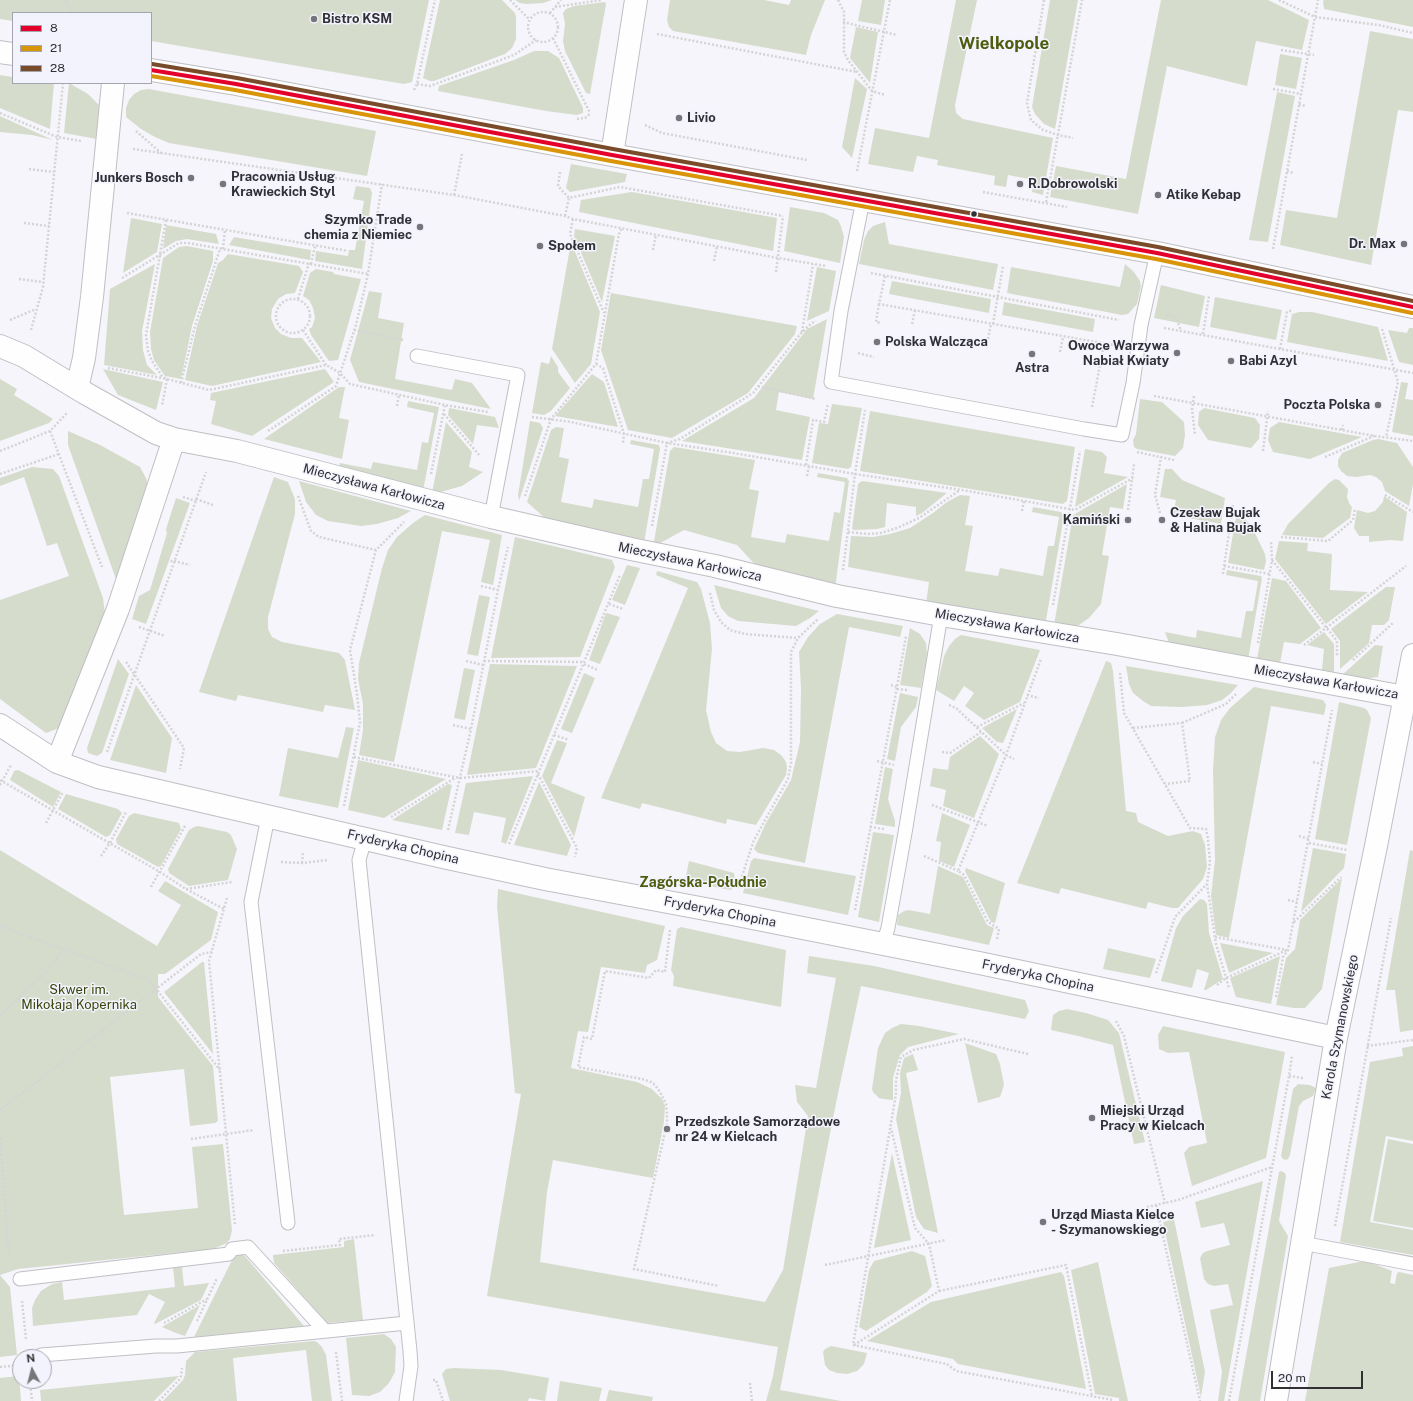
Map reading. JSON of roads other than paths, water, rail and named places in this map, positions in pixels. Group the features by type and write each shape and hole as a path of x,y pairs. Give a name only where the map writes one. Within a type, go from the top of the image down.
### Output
{"street":[{"path":"612,155 636,0"},
{"path":"0,52 12,54"},
{"path":"152,70 244,85 466,128 1157,254 1413,308"},
{"path":"81,391 114,84"},
{"name":"Mieczysława Karłowicza","path":"0,346 24,356 81,391 156,433 174,438 237,452 491,517 630,549 715,566 837,596 1117,644 1405,697"},
{"path":"57,762 118,609 174,438"},
{"name":"Karola Szymanowskiego","path":"1276,1401 1336,1038 1404,750 1405,697 1413,655"},
{"name":"Fryderyka Chopina","path":"0,725 57,762 98,778 365,839 545,878 984,964 1336,1038"}],"lane":[{"path":"863,200 841,311 831,382 1122,435 1133,383 1141,325 1157,254"},
{"path":"417,356 518,375 512,414 491,517"},
{"path":"883,944 888,928 941,615"},
{"path":"268,817 251,902 288,1223"},
{"path":"365,839 359,860 411,1366 406,1401"},
{"path":"1302,1243 1413,1264"},
{"path":"20,1279 229,1254 232,1249 248,1247 325,1331"},
{"path":"52,1354 156,1346 177,1346 407,1323"}],"place":[{"name":"Bistro KSM","path":"314,19"},
{"name":"Livio","path":"679,118"},
{"name":"Junkers Bosch","path":"191,178"},
{"name":"Pracownia Usług Krawieckich Styl","path":"223,184"},
{"name":"R.Dobrowolski","path":"1020,184"},
{"name":"Atike Kebap","path":"1158,195"},
{"name":"Szymko Trade chemia z Niemiec","path":"420,227"},
{"name":"Dr. Max","path":"1404,244"},
{"name":"Społem","path":"540,246"},
{"name":"Polska Walcząca","path":"877,342"},
{"name":"Owoce Warzywa Nabiał Kwiaty","path":"1177,353"},
{"name":"Astra","path":"1032,354"},
{"name":"Babi Azyl","path":"1231,361"},
{"name":"Poczta Polska","path":"1378,405"},
{"name":"Kamiński","path":"1128,520"},
{"name":"Czesław Bujak & Halina Bujak","path":"1162,520"},
{"name":"Miejski Urząd Pracy w Kielcach","path":"1092,1118"},
{"name":"Przedszkole Samorządowe nr 24 w Kielcach","path":"667,1129"},
{"name":"Urząd Miasta Kielce - Szymanowskiego","path":"1043,1222"}],"district":[{"name":"Wielkopole","path":"1004,44"},
{"name":"Zagórska-Południe","path":"703,883"}],"park label":[{"name":"Skwer im. Mikołaja Kopernika","path":"79,998"}]}
